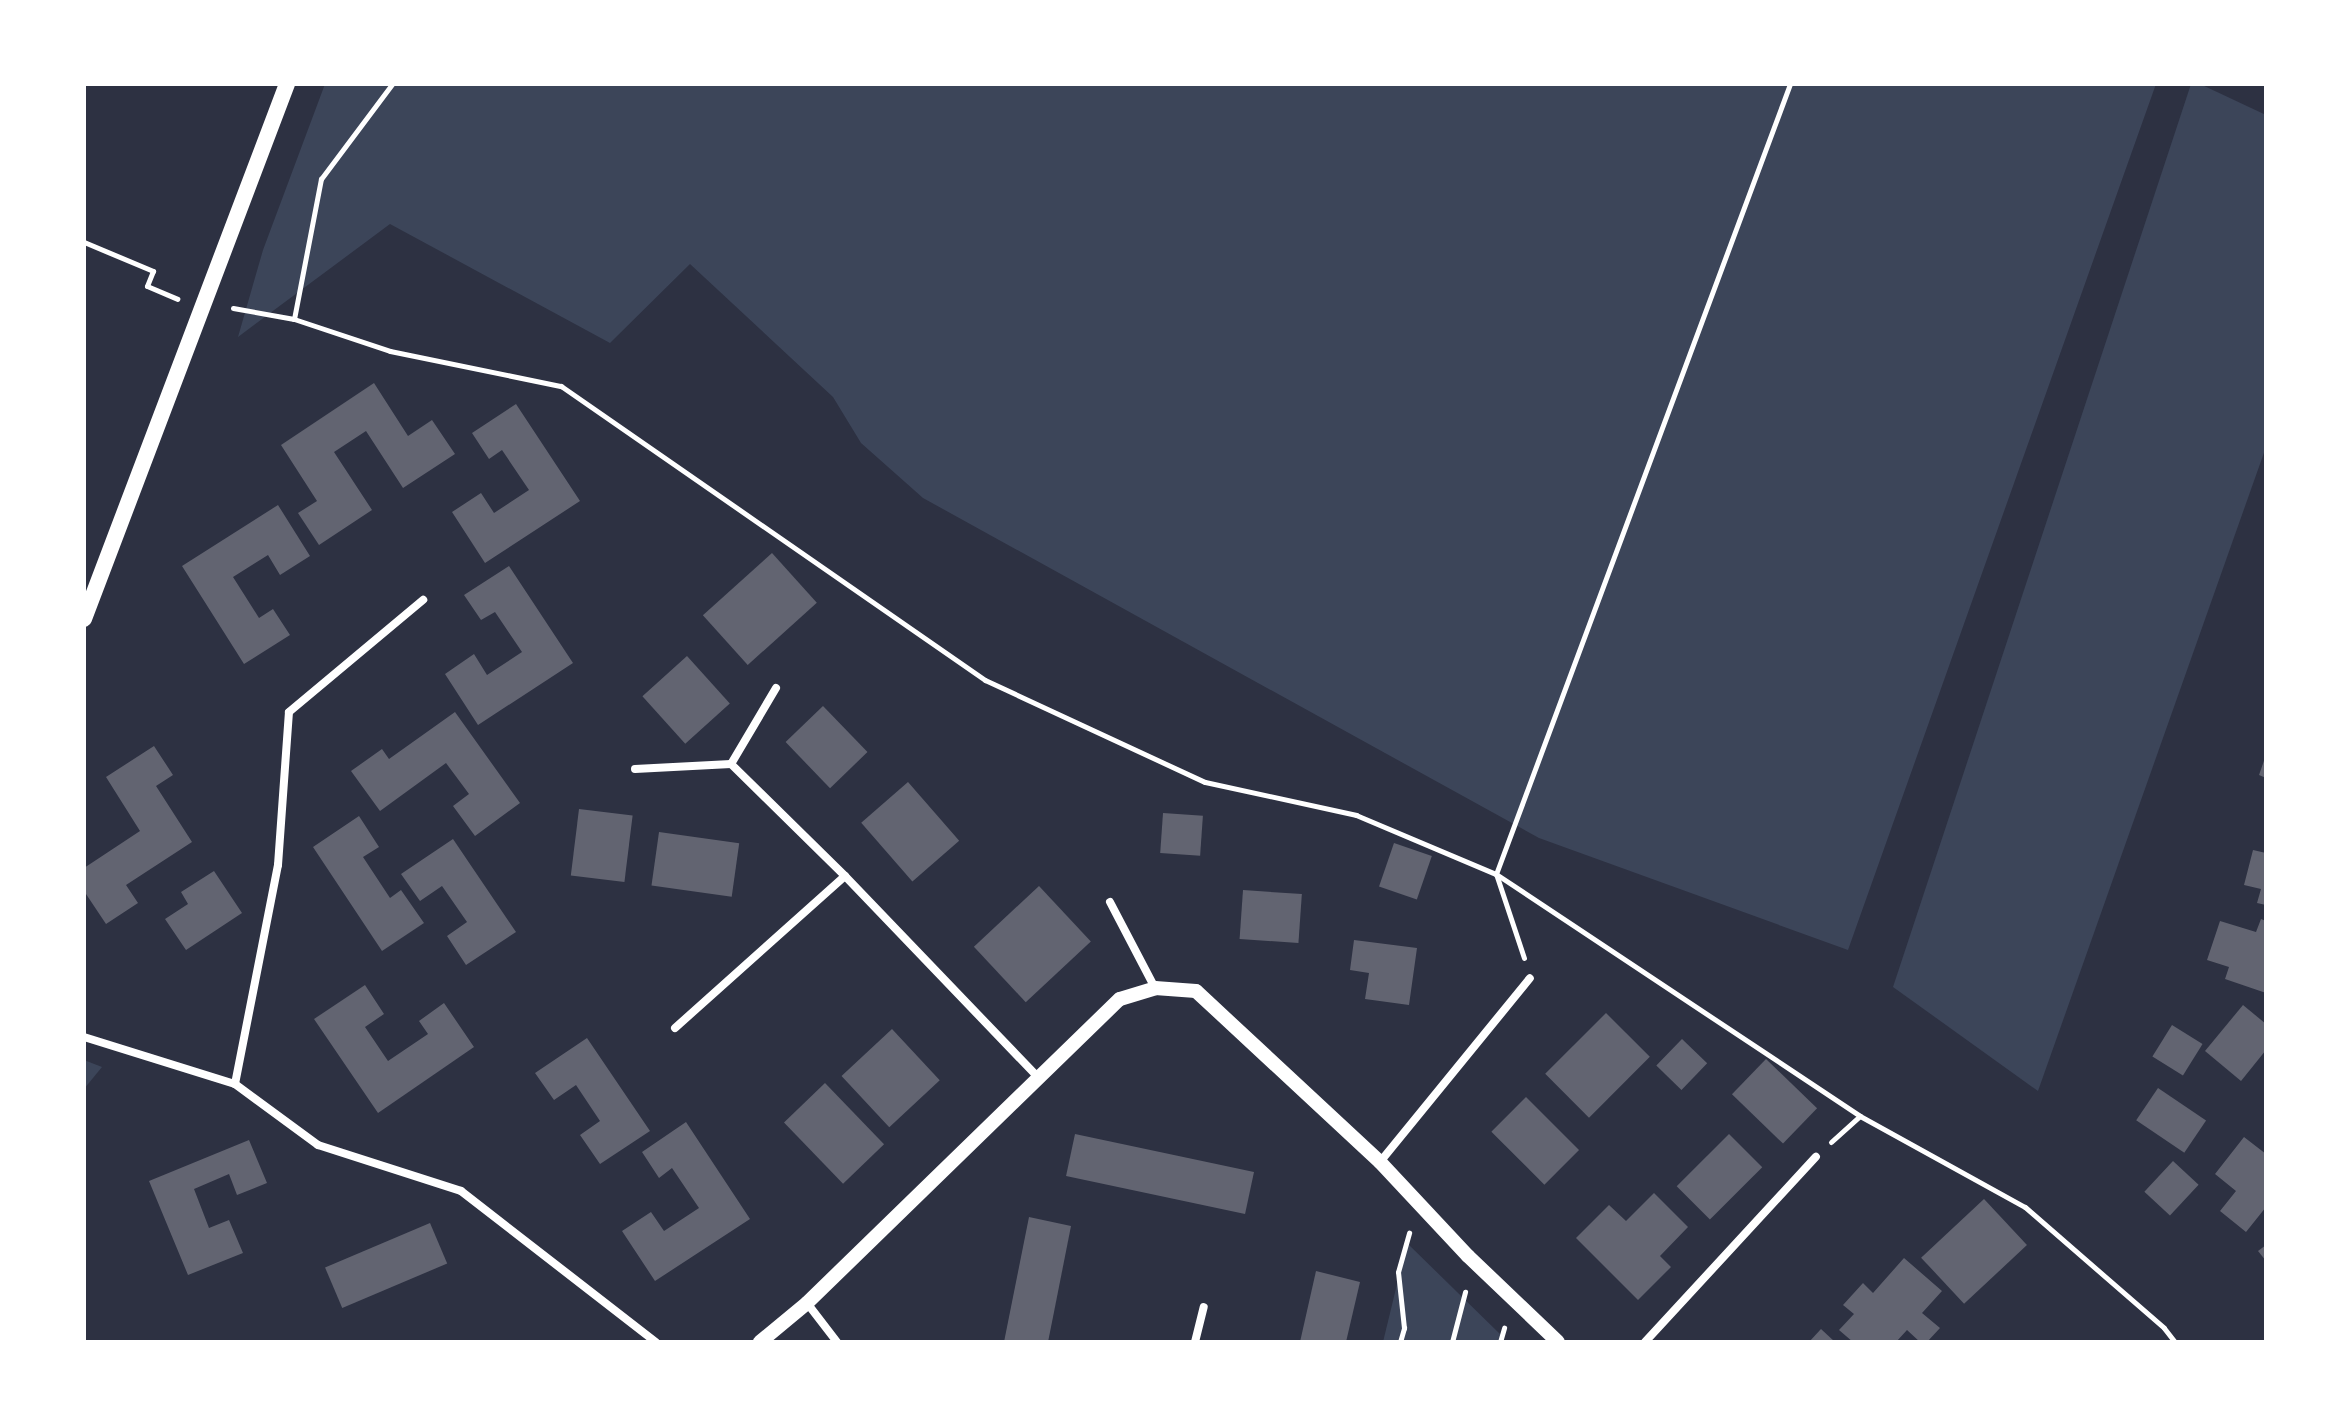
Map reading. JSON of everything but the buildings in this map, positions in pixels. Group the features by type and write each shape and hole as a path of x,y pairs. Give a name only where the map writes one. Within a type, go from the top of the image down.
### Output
{"main road":[{"path":"84,619 287,84"}],"street":[{"path":"235,1084 278,865 289,712 423,600"},
{"path":"731,764 776,688"},
{"path":"635,769 731,764 845,876 1039,1078"},
{"path":"675,1028 845,876"},
{"path":"1110,902 1155,988"},
{"path":"1380,1162 1530,978"},
{"path":"760,1342 807,1303 1120,999 1155,988 1196,991 1380,1162 1413,1200 1558,1342"},
{"path":"84,1037 235,1084 318,1145 461,1191 656,1342"},
{"path":"1645,1342 1816,1157"},
{"path":"807,1303 837,1342"},
{"path":"1195,1342 1204,1307"}],"path":[{"path":"294,319 321,179 392,84"},
{"path":"1530,978 1496,874 1790,84"},
{"path":"84,242 153,271 147,286 201,309 235,308 294,319 390,351 561,386 985,680 1205,782 1356,815 1496,874 1860,1116 2025,1207 2164,1328 2175,1342"},
{"path":"1816,1157 1860,1116"},
{"path":"1400,1342 1404,1328 1398,1272 1407,1243 1413,1200"},
{"path":"1452,1342 1461,1303"}],"shaded area":[{"path":"325,84 2156,84 1848,950 1539,838 923,498 861,443 833,397 690,264 610,343 390,224 238,337 263,250"},
{"path":"2191,84 2200,84 2266,115 2266,447 2038,1091 1893,987"},
{"path":"84,1060 102,1067 84,1089"},
{"path":"1407,1243 1502,1336 1500,1342 1383,1342"}]}
